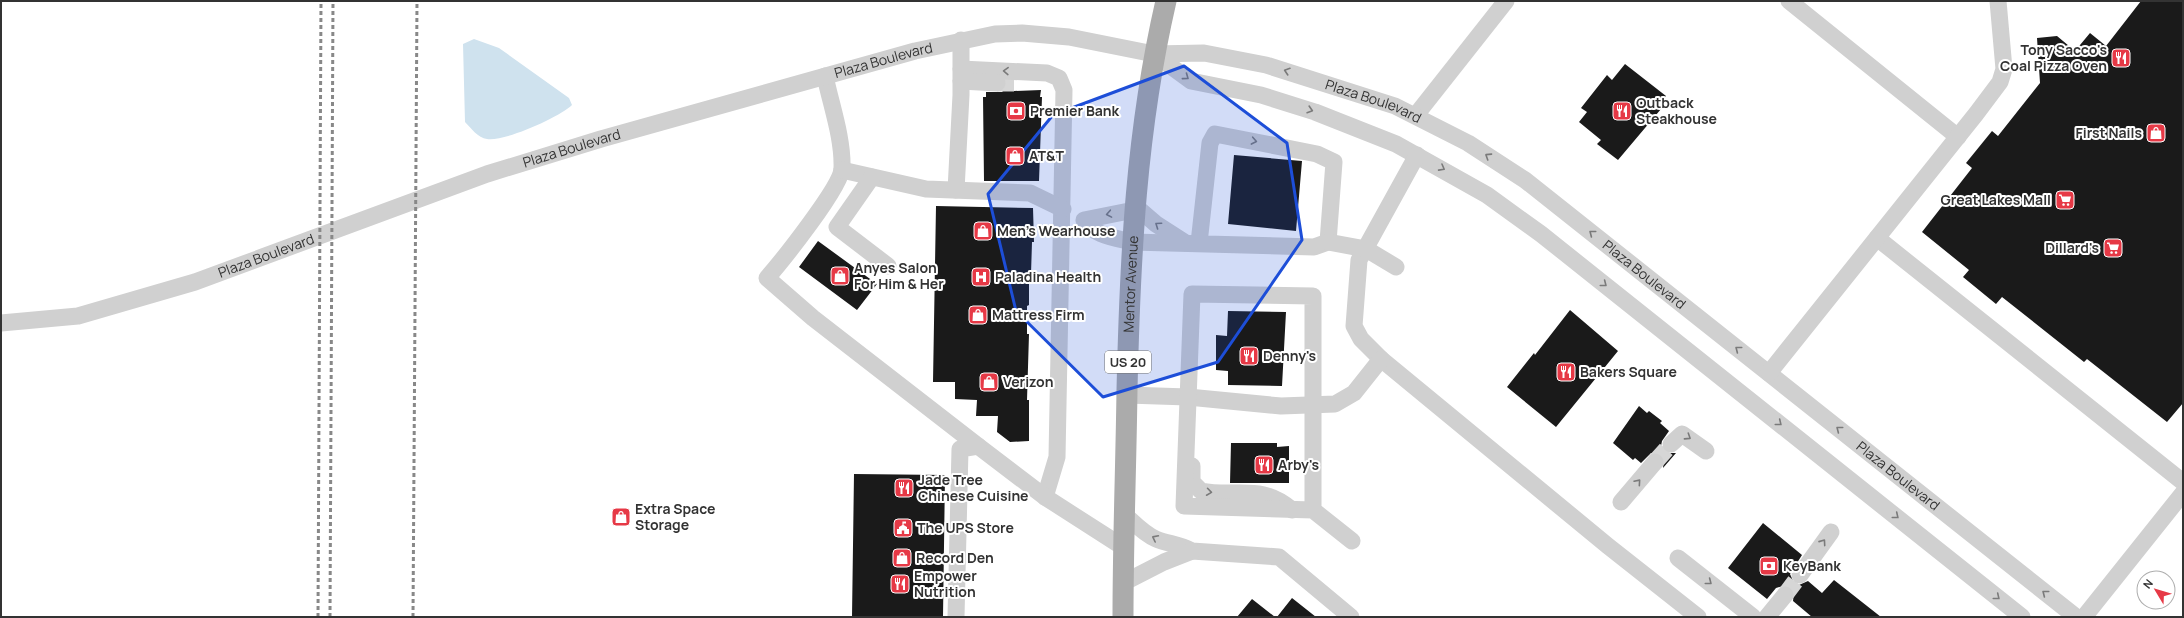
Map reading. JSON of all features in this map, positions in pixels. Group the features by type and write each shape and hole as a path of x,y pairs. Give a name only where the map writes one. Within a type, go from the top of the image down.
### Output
{"main road":[{"name":"Mentor Avenue","path":"1123,617 1127,394 1134,207 1139,150 1154,54 1166,1"}],"street":[{"path":"1416,115 1506,1"},
{"path":"1789,1 1958,137"},
{"path":"1769,373 1958,137 2002,76 2005,62 1998,1"},
{"name":"Plaza Boulevard","path":"1,323 78,316 194,282 487,174 601,139 825,76 961,40 995,34 1022,33 1069,37 1154,54 1204,53 1266,65 1350,90 1416,115 1468,144 1525,180 2076,617"},
{"path":"956,190 961,40"},
{"name":"Plaza Boulevard","path":"1154,54 1191,81 1261,95 1315,112 1396,144 1487,195 1540,234 2022,617"},
{"path":"961,75 1047,73 1059,78 1064,90 1063,210 1057,457 1045,497"},
{"path":"961,75 1006,83 1050,82 1059,84 1064,90"},
{"path":"825,76 840,145 842,170 810,223 767,278 808,314 1045,497 1124,547"},
{"path":"1192,243 1210,143 1215,134 1318,154 1334,162 1328,242"},
{"path":"1417,155 1359,260 1354,326 1361,339 1381,359 1608,546 1698,617"},
{"path":"842,170 926,189 1030,193 1063,210"},
{"path":"872,177 836,227 888,266"},
{"path":"1192,243 1156,224 1134,207 1084,220 1092,229 1108,236 1132,242 1314,247 1328,242 1366,249 1396,267"},
{"path":"1877,238 2183,482"},
{"path":"1313,510 1313,296 1192,294 1184,506 1313,510 1352,541"},
{"path":"1127,394 1188,397 1281,406 1335,404 1354,393 1381,359"},
{"path":"1186,422 1192,439 1192,482 1201,491 1267,495 1280,500 1292,510"},
{"path":"1671,444 1682,434 1706,451"},
{"path":"956,617 960,449 978,446"},
{"path":"1621,502 1655,462"},
{"path":"2084,617 2183,493"},
{"path":"1124,514 1154,539 1168,544 1183,546 1192,551 1279,557 1351,617"},
{"path":"1800,575 1830,532"},
{"path":"1123,584 1164,562 1192,551"},
{"path":"1678,558 1753,617"},
{"path":"1767,617 1785,595"}],"highlighted area":[{"path":"1184,66 1287,143 1302,240 1218,362 1103,397 1016,311 988,194 1053,115"}],"water":[{"path":"474,39 499,48 569,98 572,105 556,116 518,133 495,139 481,137 465,122 463,44"}],"building":[{"name":"Great Lakes Mall","path":"2141,1 2183,1 2183,403 2167,422 2087,359 2084,362 2002,297 1996,304 1963,277 1969,270 1922,232 1972,168 1966,163 1992,131 1998,136 2040,83 2037,38 2057,36 2075,51 2090,33 2106,46"},
{"name":"Outback Steakhouse","path":"1625,64 1666,96 1657,106 1661,109 1618,160 1597,144 1601,140 1579,122 1587,112 1581,108 1607,75 1612,80"},
{"path":"1007,81 1014,81 1014,91 1041,90 1039,181 984,181 983,97 986,97 986,92 1002,92 1006,88"},
{"path":"1234,155 1302,161 1296,231 1228,224"},
{"path":"936,206 1033,208 1034,242 1032,242 1031,274 1029,273 1029,305 1027,306 1027,334 1029,334 1027,400 1029,400 1029,441 1010,442 997,432 998,416 976,416 977,400 955,399 955,382 933,382"},
{"path":"818,241 877,284 857,310 799,267"},
{"path":"1570,310 1618,351 1556,427 1507,387 1534,353 1535,355"},
{"name":"Denny's","path":"1228,311 1286,312 1282,386 1228,385 1228,371 1216,370 1216,335 1227,336"},
{"path":"1639,406 1647,413 1649,411 1662,421 1660,423 1669,431 1662,441 1661,446 1668,453 1676,453 1663,468 1664,459 1661,454 1651,453 1641,463 1635,458 1633,460 1613,443"},
{"path":"1231,443 1277,443 1277,447 1289,446 1289,483 1230,483"},
{"path":"854,474 945,475 943,617 852,617"},
{"path":"1763,523 1802,555 1790,574 1794,583 1799,585 1808,581 1822,593 1834,580 1881,617 1812,617 1793,601 1794,592 1791,587 1786,585 1776,588 1767,599 1728,568"},
{"path":"1292,598 1316,617 1277,617"},
{"path":"1252,599 1275,617 1237,617"}],"tunnel":[{"path":"997,83 1014,83"},
{"path":"1655,462 1671,444"},
{"path":"1785,595 1800,575"}],"railway":[{"path":"318,617 321,1"},
{"path":"330,617 333,1"},
{"path":"413,617 417,1"}],"place":[{"name":"Tony Sacco's Coal Pizza Oven","path":"2121,58"},
{"name":"Premier Bank","path":"1016,111"},
{"name":"Outback Steakhouse","path":"1622,111"},
{"name":"First Nails","path":"2156,133"},
{"name":"AT&T","path":"1015,156"},
{"name":"Great Lakes Mall","path":"2065,200"},
{"name":"Men's Wearhouse","path":"983,231"},
{"name":"Dillard's","path":"2113,248"},
{"name":"Anyes Salon For Him & Her","path":"840,276"},
{"name":"Paladina Health","path":"981,277"},
{"name":"Mattress Firm","path":"978,315"},
{"name":"Denny's","path":"1249,356"},
{"name":"Bakers Square","path":"1566,372"},
{"name":"Verizon","path":"989,382"},
{"name":"Arby's","path":"1264,465"},
{"name":"Jade Tree Chinese Cuisine","path":"904,488"},
{"name":"Extra Space Storage","path":"621,517"},
{"name":"The UPS Store","path":"903,528"},
{"name":"Record Den","path":"902,558"},
{"name":"KeyBank","path":"1769,566"},
{"name":"Empower Nutrition","path":"900,584"}]}
